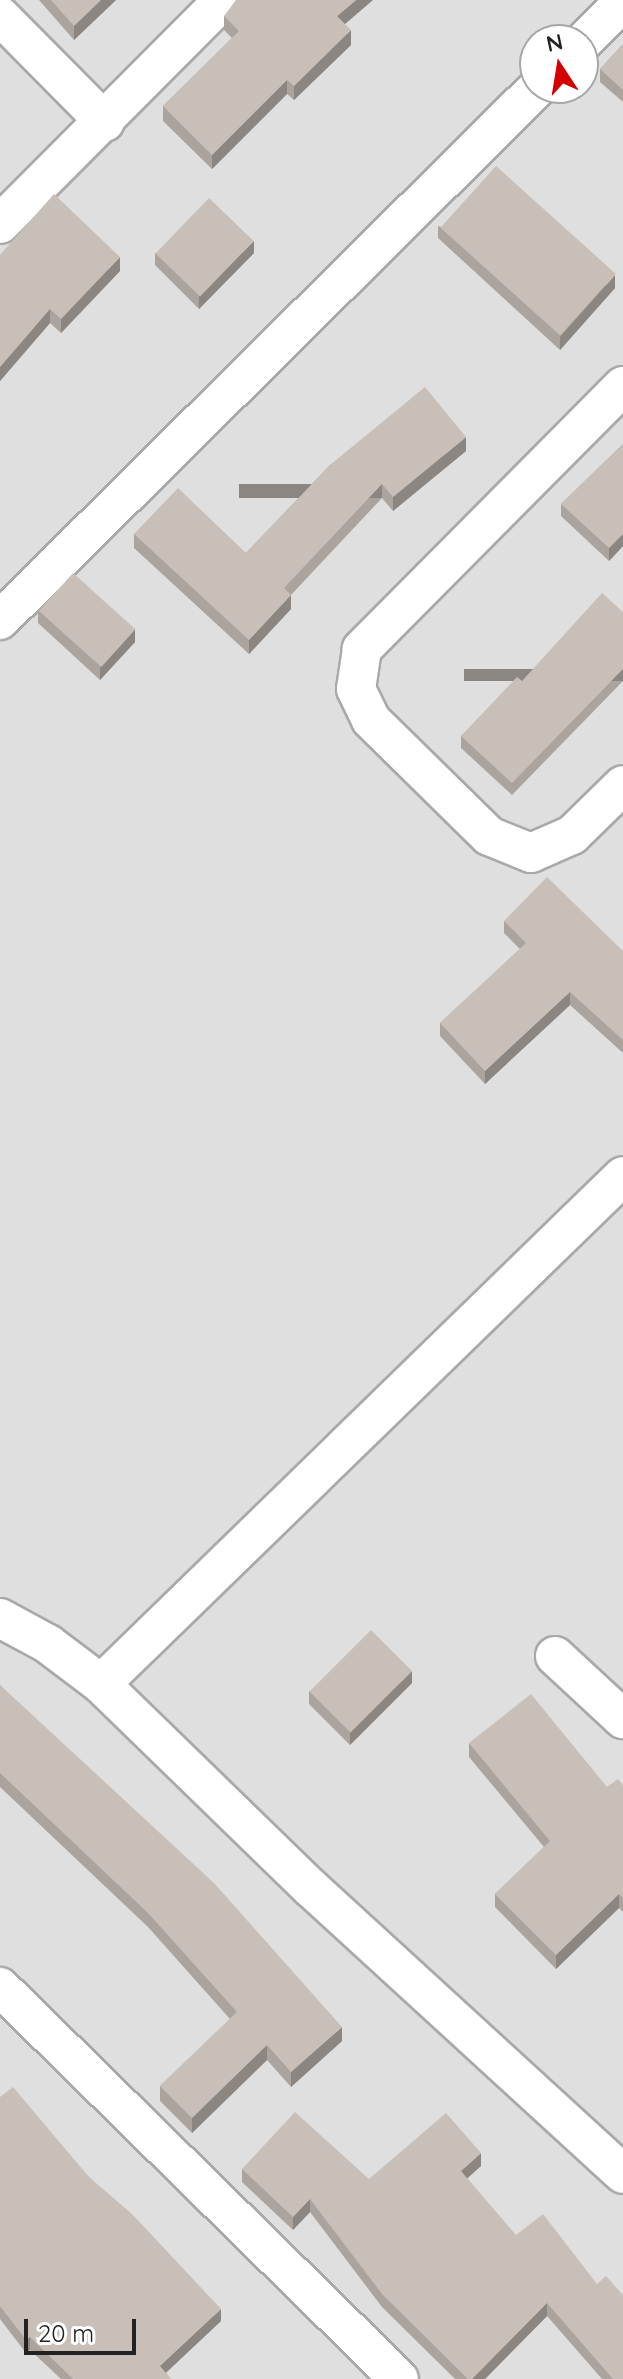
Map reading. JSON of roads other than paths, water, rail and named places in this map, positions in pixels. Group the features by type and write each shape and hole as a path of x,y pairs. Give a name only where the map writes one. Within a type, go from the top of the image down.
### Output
{"street":[{"path":"0,224 105,122 223,0"},
{"path":"599,26 623,2"},
{"path":"0,16 105,122"},
{"path":"0,620 521,104"},
{"path":"623,386 362,649 356,689 371,720 489,836 531,853 572,835 623,785"},
{"path":"101,1684 623,1176"},
{"path":"0,1618 48,1644 101,1684 311,1888 623,2174"},
{"path":"555,1656 623,1719"},
{"path":"0,1987 399,2379"}]}
